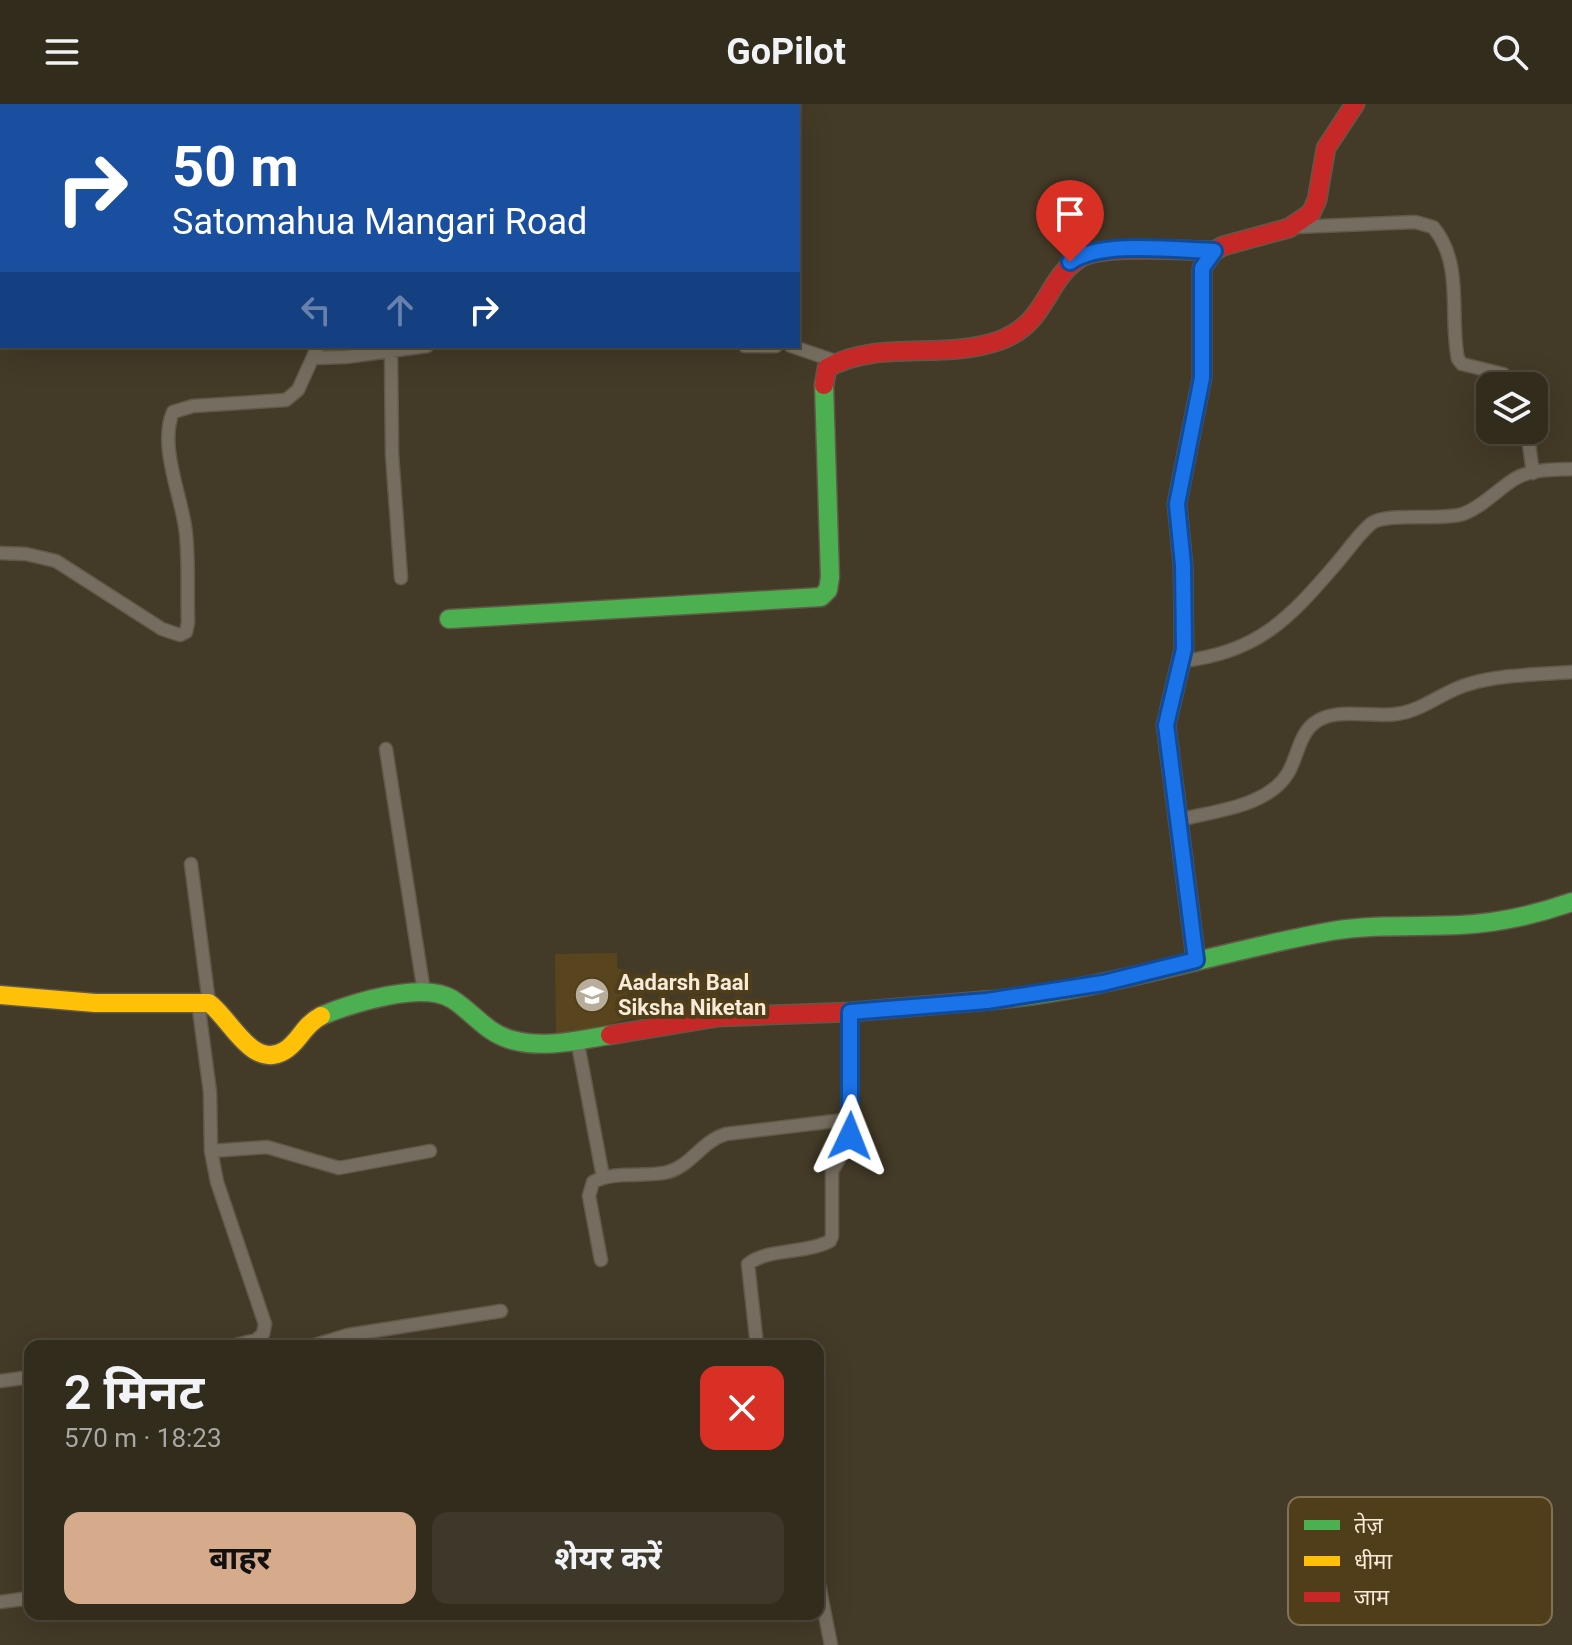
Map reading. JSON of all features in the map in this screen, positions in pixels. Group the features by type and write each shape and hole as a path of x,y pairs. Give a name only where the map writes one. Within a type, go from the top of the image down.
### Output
{"street":[{"path":"1291,227 1309,216 1316,204 1322,160 1329,142 1355,104"},
{"path":"1196,960 1166,725 1182,661 1185,613 1177,504 1202,378 1202,268 1214,251 1223,246 1291,227 1415,222 1433,227 1445,248 1451,275 1458,359 1462,364 1495,372"},
{"path":"449,619 818,599 830,586 822,393 827,368 835,361 860,355 978,346 1002,339 1021,330 1034,319 1070,262 1094,251 1214,251"},
{"path":"0,553 26,554 56,561 162,629 180,635 186,632 188,622 187,538 172,475 169,427 173,412 193,406 286,400 298,390 315,352 346,357 413,348"},
{"path":"797,348 835,361"},
{"path":"391,351 392,454 401,578"},
{"path":"1529,444 1533,473"},
{"path":"1182,661 1237,650 1277,626 1308,597 1372,523 1462,514 1515,478 1572,469"},
{"path":"1179,820 1255,800 1271,791 1287,776 1312,725 1322,719 1342,715 1397,714 1416,710 1455,688 1472,683 1572,672"},
{"path":"386,749 424,992"},
{"path":"191,864 204,1002 211,1151 223,1205 262,1314 265,1340"},
{"path":"0,995 95,1003 204,1002 232,1022 248,1046 268,1055 288,1050 308,1023 343,1008 424,992 447,994 483,1026 505,1039 527,1045 718,1017 850,1012 987,1001 1103,983 1333,931 1383,925 1458,925 1500,921 1532,916 1572,902"},
{"path":"756,1340 748,1264 760,1258 819,1246 830,1241 832,1236 832,1171 847,1146 852,1119 850,1012"},
{"path":"577,1039 603,1177"},
{"path":"601,1260 589,1196 593,1182 603,1177 667,1172 682,1166 712,1138 726,1134 852,1119"},
{"path":"211,1151 267,1147 339,1168 430,1151"},
{"path":"332,1340 501,1311"},
{"path":"0,1381 24,1378"},
{"path":"0,1602 24,1599"},
{"path":"824,1610 831,1645"}],"shaded area":[{"name":"Aadarsh Baal Siksha Niketan","path":"617,953 617,968 627,971 628,1019 578,1033 556,1033 555,954"}],"traffic: fast":[{"path":"449,619 821,597 828,590 830,577 824,385"},
{"path":"981,1001 1070,989 1332,931 1489,922 1572,902"},
{"path":"321,1016 368,1000 423,992 452,999 487,1028 524,1043 549,1044 610,1035"}],"traffic: slow":[{"path":"1187,453 1177,504 1183,565 1184,649 1166,725 1196,960"},
{"path":"0,995 95,1003 209,1003 242,1040 262,1054 272,1055 289,1048 321,1016"}],"traffic: jam":[{"path":"1187,453 1202,378 1202,268 1214,251 1223,246 1289,228 1311,213 1317,200 1326,148 1355,104"},
{"path":"824,385 827,368 847,359 867,354 957,349 1001,340 1028,323 1068,267 1091,254 1124,250 1214,251"},
{"path":"610,1035 718,1017 850,1012 981,1001"}],"place":[{"name":"Aadarsh Baal Siksha Niketan","path":"592,995"}],"route":[{"path":"850,1136 850,1012 987,1001 1103,983 1196,960 1166,725 1184,649 1183,565 1177,504 1202,378 1202,268 1214,251 1110,249 1081,255 1070,262"}]}
